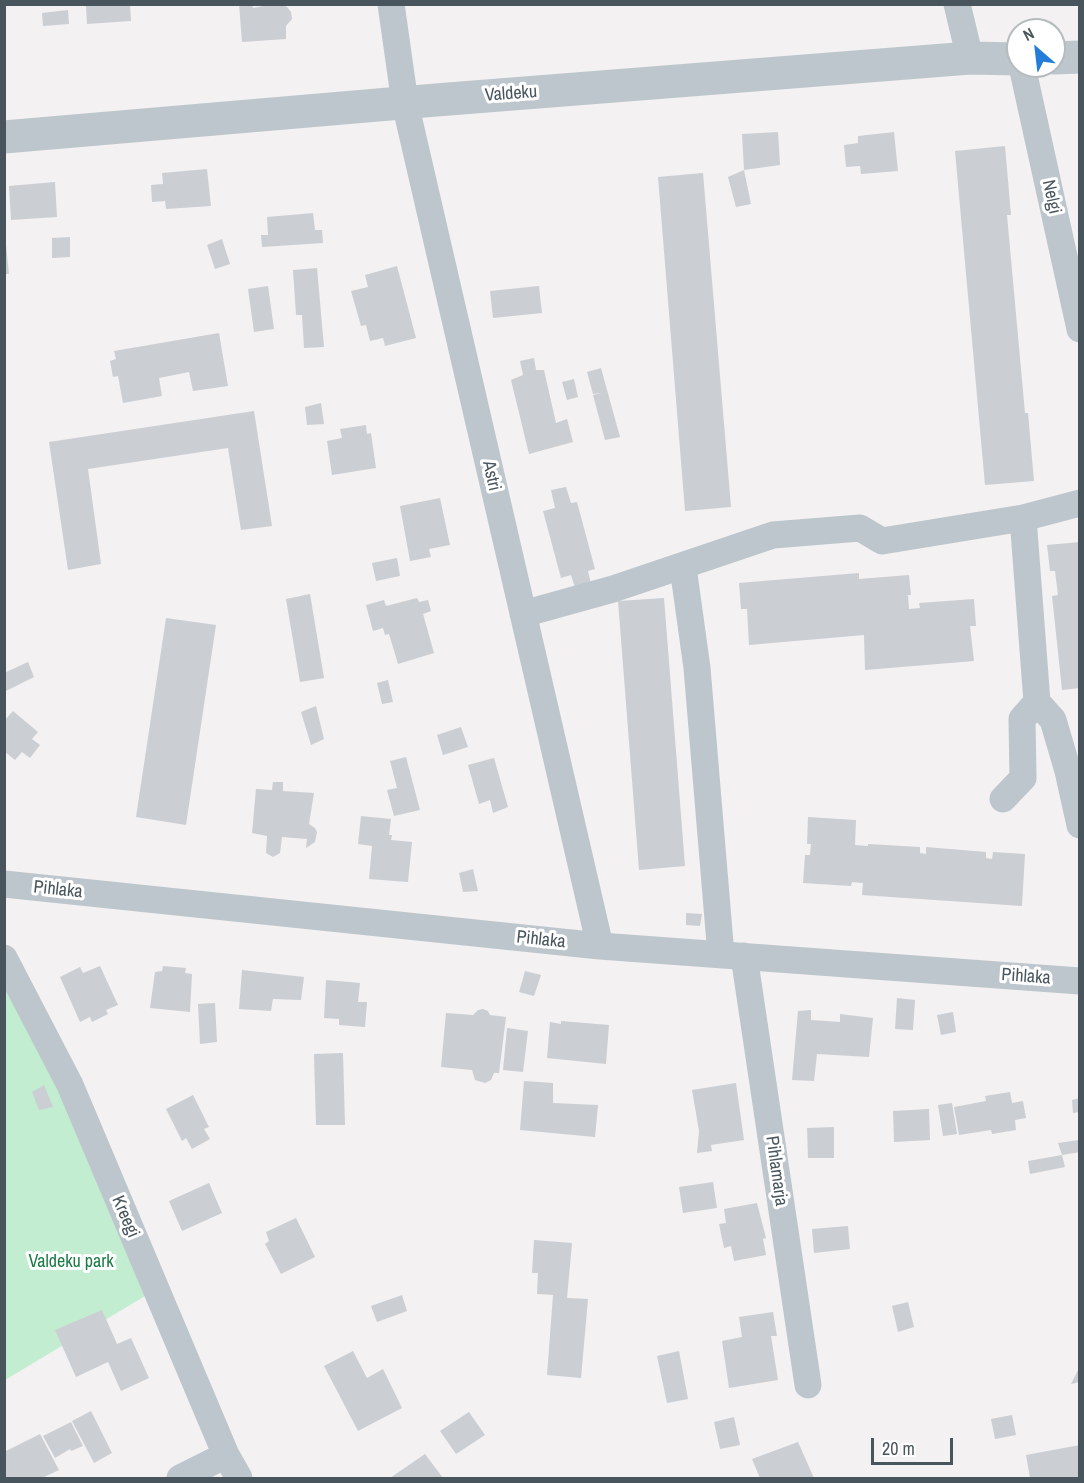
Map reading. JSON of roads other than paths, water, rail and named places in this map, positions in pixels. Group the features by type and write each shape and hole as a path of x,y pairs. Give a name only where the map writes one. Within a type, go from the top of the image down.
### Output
{"street":[{"name":"Astri","path":"391,4 405,103 600,946"},
{"path":"957,4 970,58"},
{"name":"Valdeku","path":"4,137 970,58 1006,59"},
{"name":"Nelgi","path":"1026,78 1080,329"},
{"path":"523,614 613,590 773,535 860,528 882,541 1023,518 1080,503"},
{"path":"1023,518 1037,702 1053,720 1068,771 1080,825"},
{"name":"Pihlamarja","path":"683,567 733,956 808,1386"},
{"path":"1003,799 1023,778 1023,719 1037,702"},
{"name":"Pihlaka","path":"4,884 600,946 1080,981"},
{"name":"Kreegi","path":"4,958 70,1085 226,1455 239,1479"},
{"path":"180,1479 226,1455"}],"park label":[{"name":"Valdeku park","path":"71,1262"}]}
